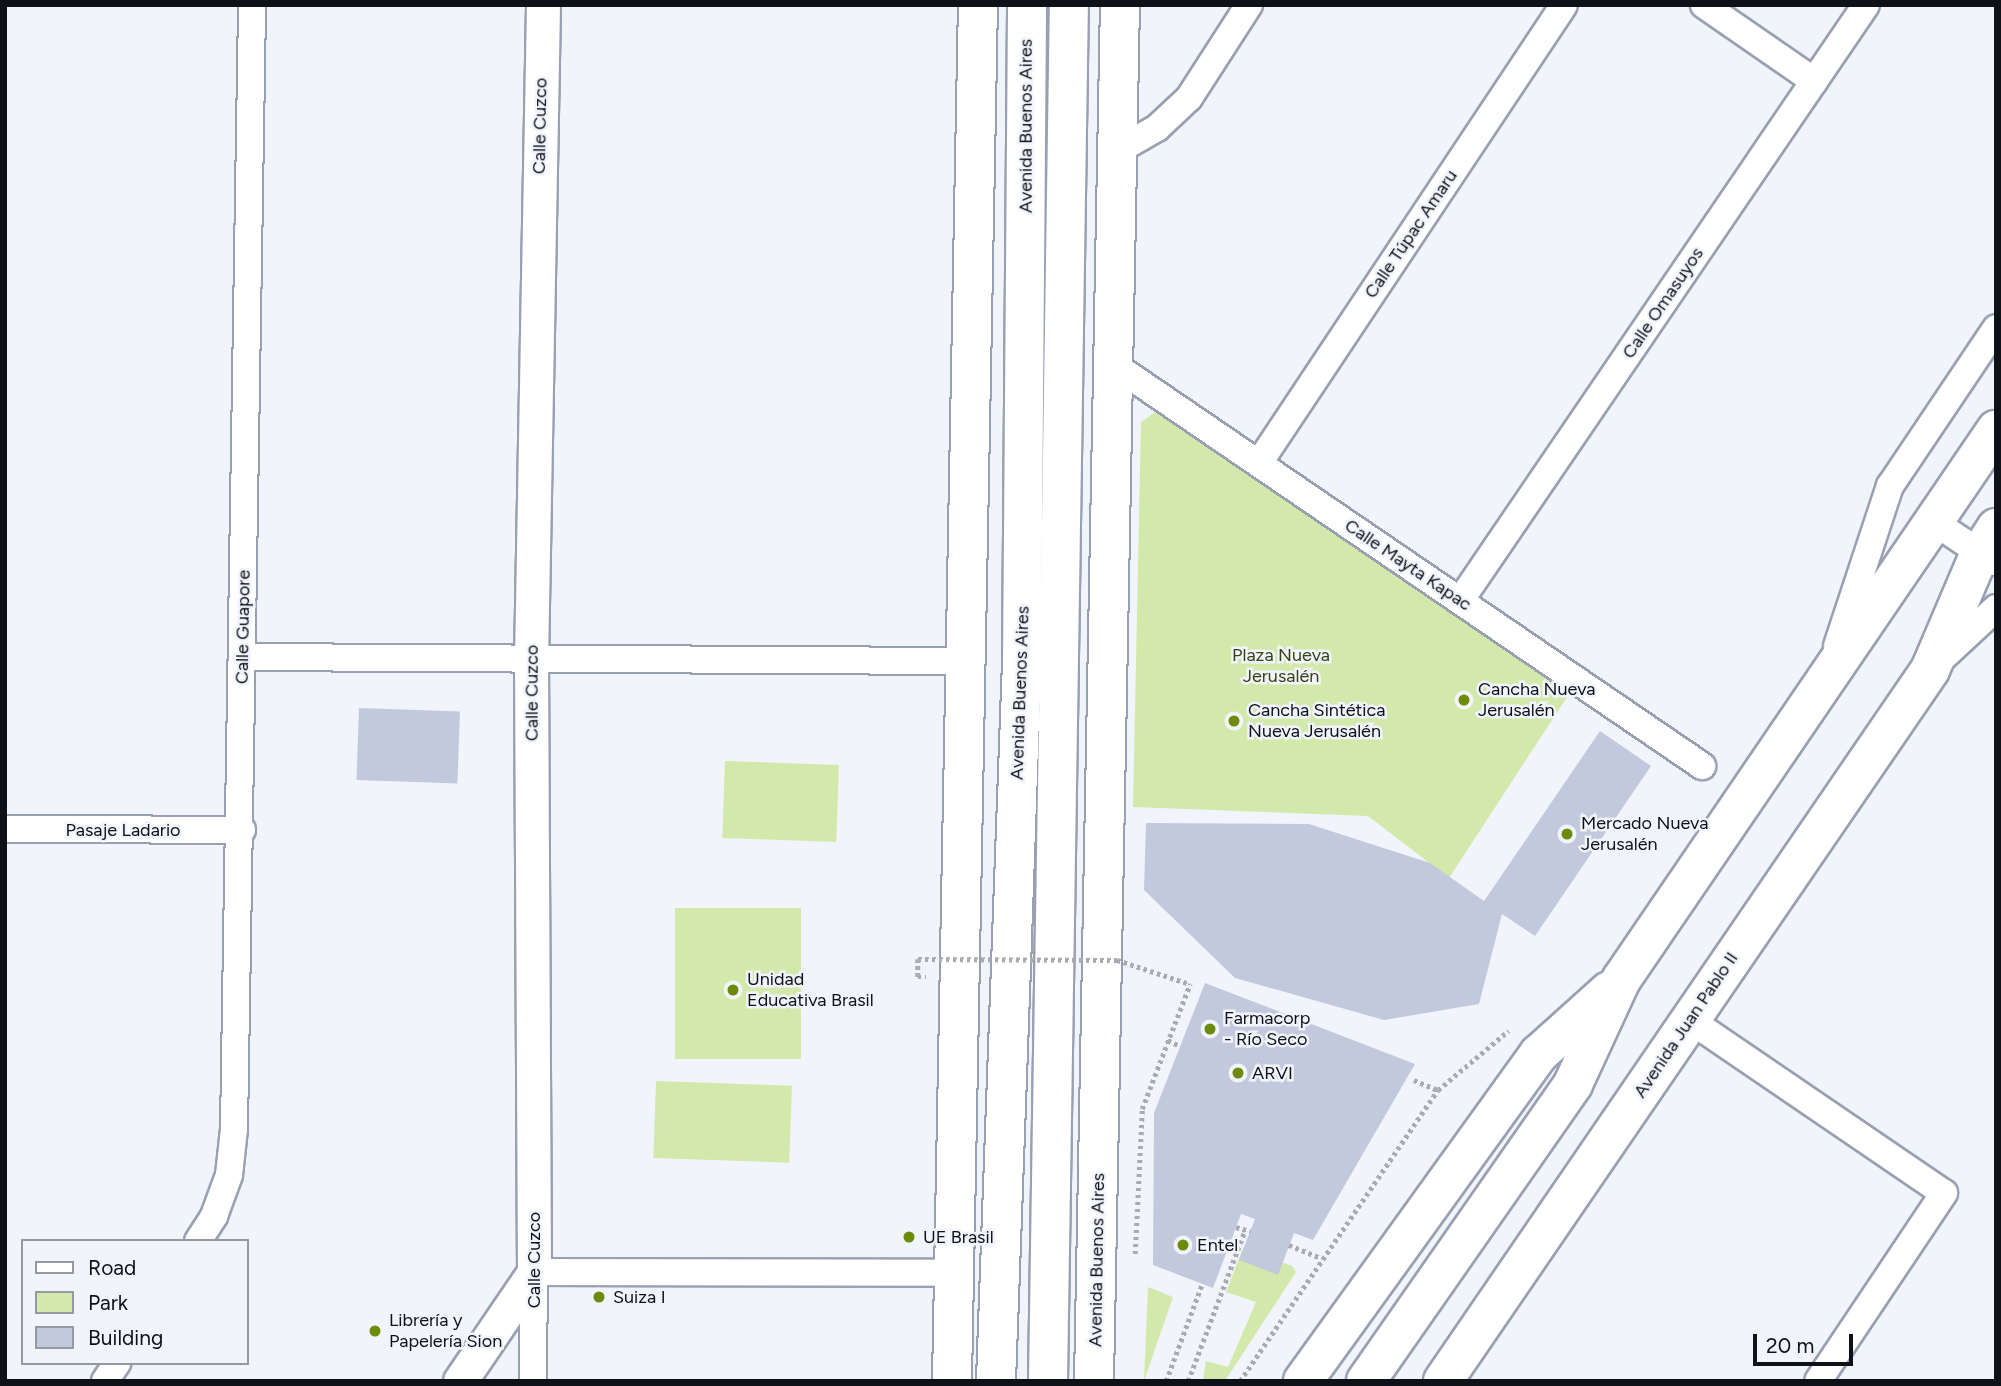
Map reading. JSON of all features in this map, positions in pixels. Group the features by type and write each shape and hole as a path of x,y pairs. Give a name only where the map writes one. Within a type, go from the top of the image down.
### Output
{"main road":[{"path":"952,1381 968,661 978,5"},
{"name":"Avenida Buenos Aires","path":"996,1381 1022,662 1027,5"},
{"path":"1048,1381 1069,5"},
{"name":"Avenida Buenos Aires","path":"1094,1381 1120,5"},
{"path":"1366,1381 1573,1084 1621,980 1996,430"},
{"name":"Avenida Juan Pablo II","path":"1443,1381 1930,670 1990,548"},
{"path":"1303,1381 1539,1054 1621,980"}],"street":[{"name":"Calle Guapore","path":"199,1239 214,1216 229,1175 242,830 252,5"},
{"name":"Calle Cuzco","path":"533,1381 531,660 542,5"},
{"path":"1117,151 1157,128 1189,97 1249,5"},
{"name":"Calle Túpac Amaru","path":"1259,463 1564,5"},
{"path":"1704,5 1814,81"},
{"name":"Calle Omasuyos","path":"1461,601 1866,5"},
{"path":"1828,673 1890,486 1996,328"},
{"name":"Calle Mayta Kapac","path":"1114,365 1702,766"},
{"path":"1934,522 1990,548"},
{"name":"Avenida Juan Pablo II","path":"1930,670 1996,608"},
{"path":"242,657 968,661"},
{"name":"Pasaje Ladario","path":"5,829 242,830"},
{"path":"1689,1020 1944,1193 1818,1381"},
{"path":"460,1381 534,1272 956,1273"},
{"path":"105,1381 116,1365"}],"path":[{"path":"918,977 918,959 1117,960 1190,984 1142,1109 1135,1258"},
{"path":"1240,1381 1438,1090 1518,1023"},
{"path":"1168,1040 1180,1046"},
{"path":"1414,1080 1438,1090"},
{"path":"1188,1381 1248,1231 1236,1227"},
{"path":"1289,1245 1322,1258"},
{"path":"1166,1381 1202,1284"}],"green space":[{"name":"Plaza Nueva Jerusalén","path":"1161,408 1571,691 1449,878 1368,816 1133,807 1141,422"},
{"path":"725,761 839,765 836,842 722,838"},
{"path":"675,908 801,908 801,1059 675,1059"},
{"path":"656,1081 792,1086 789,1163 653,1158"},
{"path":"1243,1248 1292,1266 1296,1272 1225,1381 1203,1381 1206,1361 1228,1367 1256,1302 1226,1292"},
{"path":"1148,1287 1173,1297 1144,1381"}],"building":[{"path":"359,708 460,712 457,783 356,780"},
{"path":"1600,731 1651,766 1535,936 1502,914 1479,1004 1384,1020 1235,978 1144,890 1146,823 1309,824 1430,863 1484,901"},
{"path":"1205,983 1415,1064 1313,1240 1294,1233 1278,1275 1239,1260 1255,1219 1241,1214 1213,1288 1153,1265 1154,1113"}],"place":[{"name":"Cancha Nueva Jerusalén","path":"1464,700"},
{"name":"Cancha Sintética Nueva Jerusalén","path":"1234,721"},
{"name":"Mercado Nueva Jerusalén","path":"1567,834"},
{"name":"Unidad Educativa Brasil","path":"733,990"},
{"name":"Farmacorp - Río Seco","path":"1210,1029"},
{"name":"ARVI","path":"1238,1073"},
{"name":"UE Brasil","path":"909,1237"},
{"name":"Entel","path":"1183,1245"},
{"name":"Suiza I","path":"599,1297"},
{"name":"Librería y Papelería Sion","path":"375,1331"}]}
